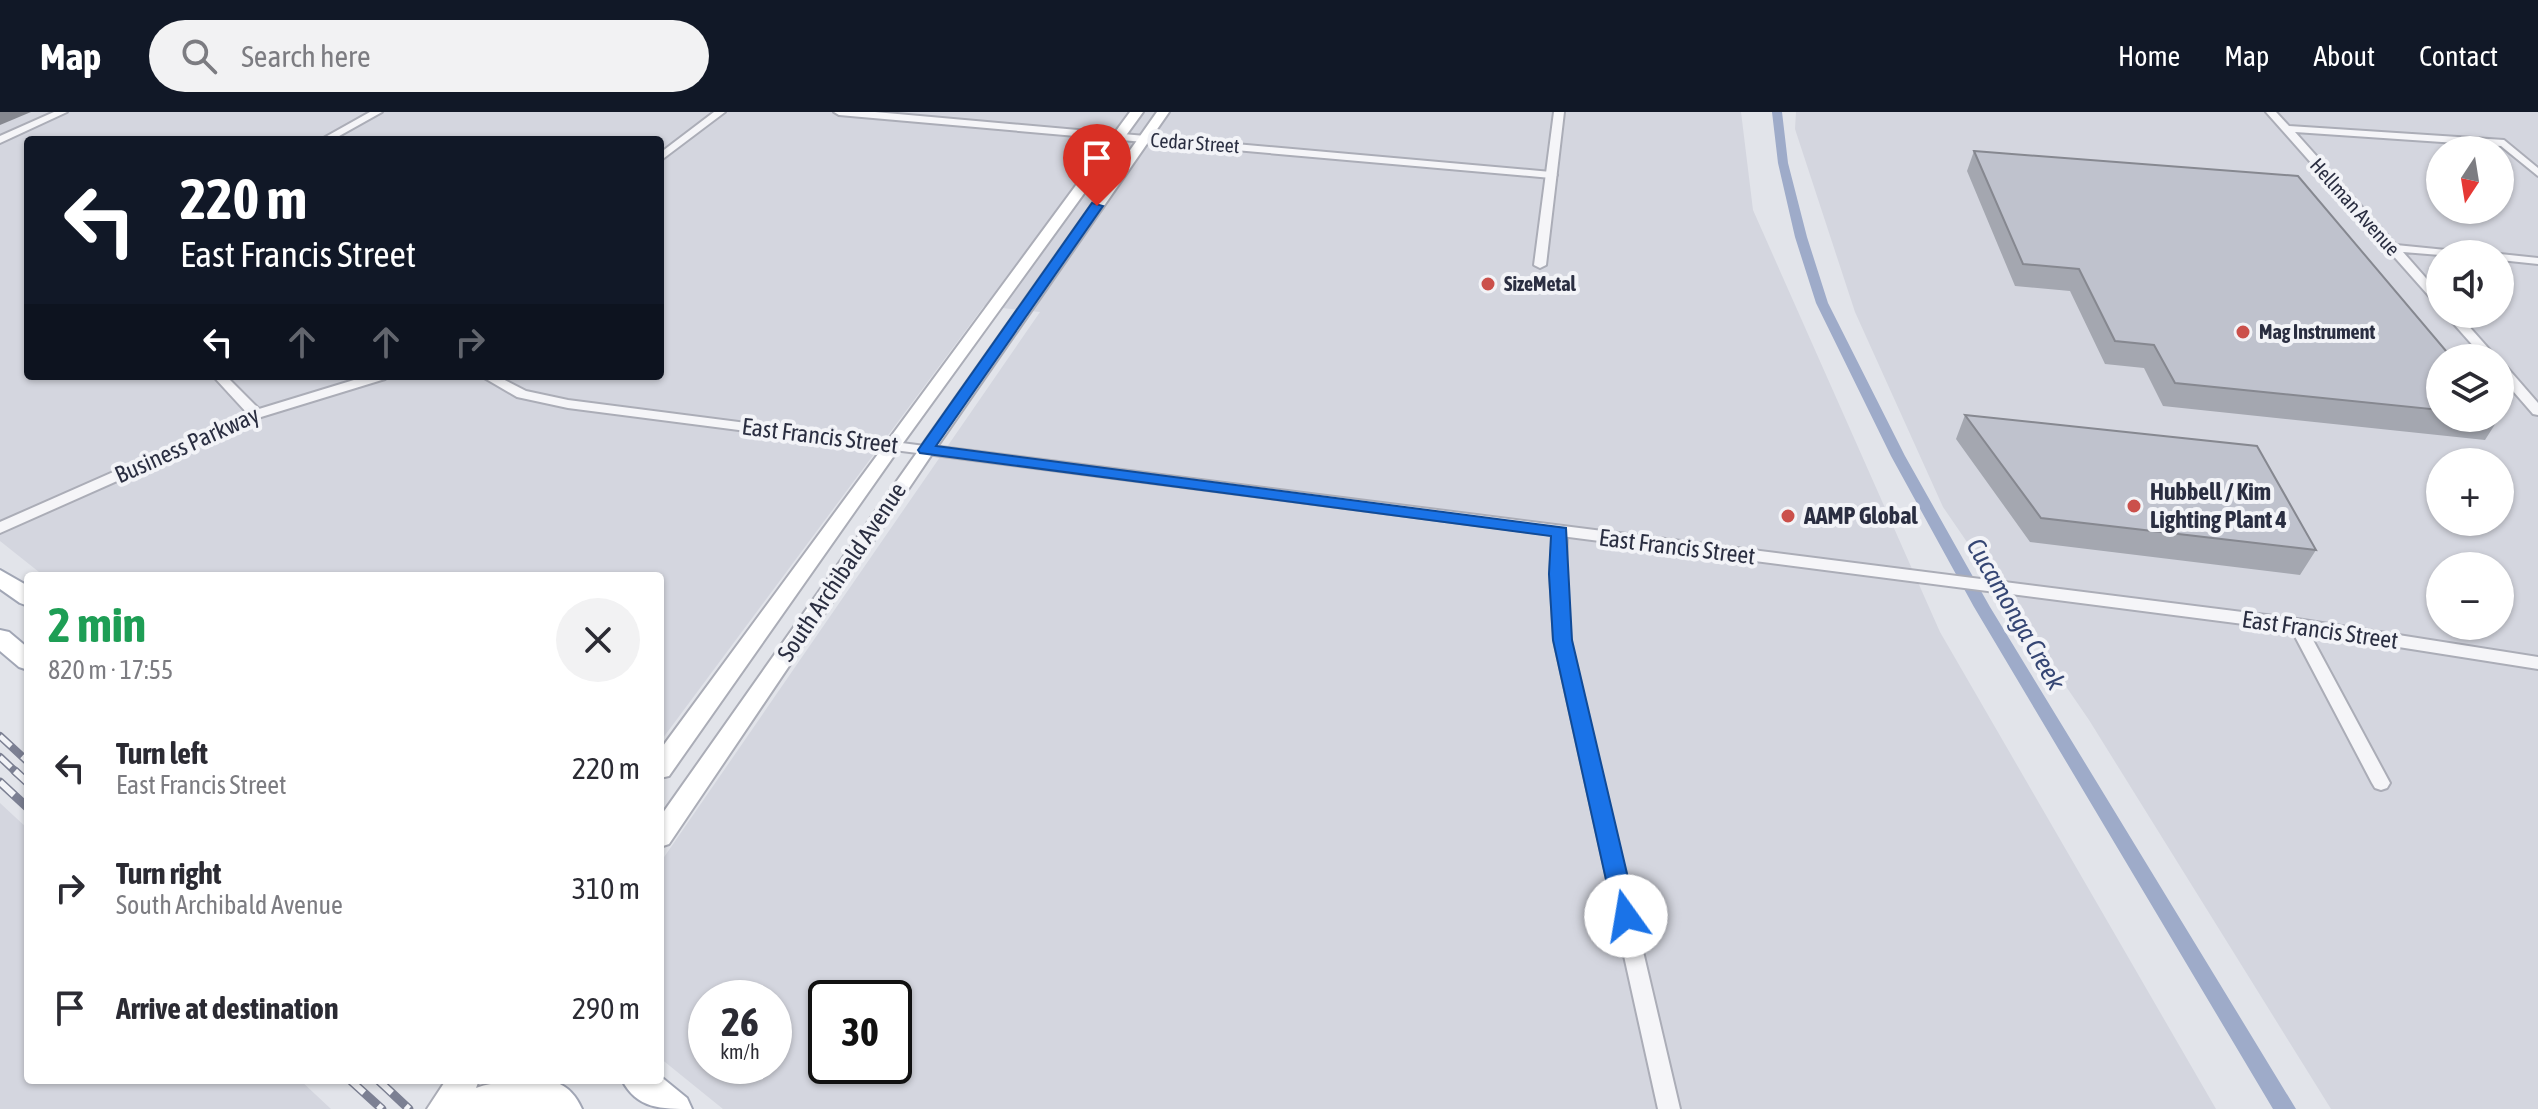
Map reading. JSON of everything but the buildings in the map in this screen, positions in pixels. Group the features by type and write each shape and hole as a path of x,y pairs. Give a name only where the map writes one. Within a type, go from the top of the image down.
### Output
{"main road":[{"name":"South Archibald Avenue","path":"664,763 891,446 1137,112"},
{"name":"South Archibald Avenue","path":"664,831 925,450 1163,112"},
{"path":"0,577 24,595"},
{"path":"0,638 24,658"},
{"path":"443,1109 461,1084"},
{"path":"536,1084 565,1109"},
{"path":"644,1084 675,1109"},
{"path":"460,1109 508,1094 522,1095 550,1109"}],"street":[{"path":"0,140 62,112"},
{"path":"332,136 377,112"},
{"path":"664,155 720,112"},
{"name":"Cedar Street","path":"839,112 1551,175"},
{"path":"1540,265 1559,112"},
{"name":"Hellman Avenue","path":"2271,112 2426,286"},
{"path":"2286,129 2504,143 2538,173"},
{"path":"2392,248 2426,251"},
{"path":"2514,258 2538,261"},
{"path":"2464,328 2478,344"},
{"path":"223,380 256,414"},
{"name":"Business Parkway","path":"0,528 256,414 367,380"},
{"name":"East Francis Street","path":"495,380 522,394 568,404 2297,625 2538,663"},
{"path":"2514,384 2538,411"},
{"path":"1560,532 1558,574 1562,640 1669,1109"},
{"path":"2297,625 2381,783"}],"shaded area":[{"path":"0,112 1741,112 1753,210 1940,632 2216,1109 723,1109 692,1084 792,1084 792,980 688,980 688,1081 664,1061 664,857 1040,312 984,306 664,737 664,572 39,572 0,541"},
{"path":"1796,112 2538,112 2538,1109 2331,1109 2089,720 1943,507 1855,312 1795,129"},
{"path":"0,803 24,825 24,1084 304,1084 331,1109 0,1109"}],"waterway":[{"name":"Cucamonga Creek","path":"1777,112 1783,163 1801,237 1822,303 1898,456 1982,607 2285,1109"}],"railway":[{"path":"0,736 24,758"},
{"path":"0,757 17,773"},
{"path":"15,771 24,779"},
{"path":"0,782 24,804"},
{"path":"354,1084 382,1109"},
{"path":"382,1084 409,1109"}],"place":[{"name":"SizeMetal","path":"1488,284"},
{"name":"Mag Instrument","path":"2243,332"},
{"name":"Hubbell / Kim Lighting Plant 4","path":"2134,506"},
{"name":"AAMP Global","path":"1788,516"}],"route":[{"path":"1097,206 925,450 1560,532 1558,574 1562,640 1626,916"}]}
